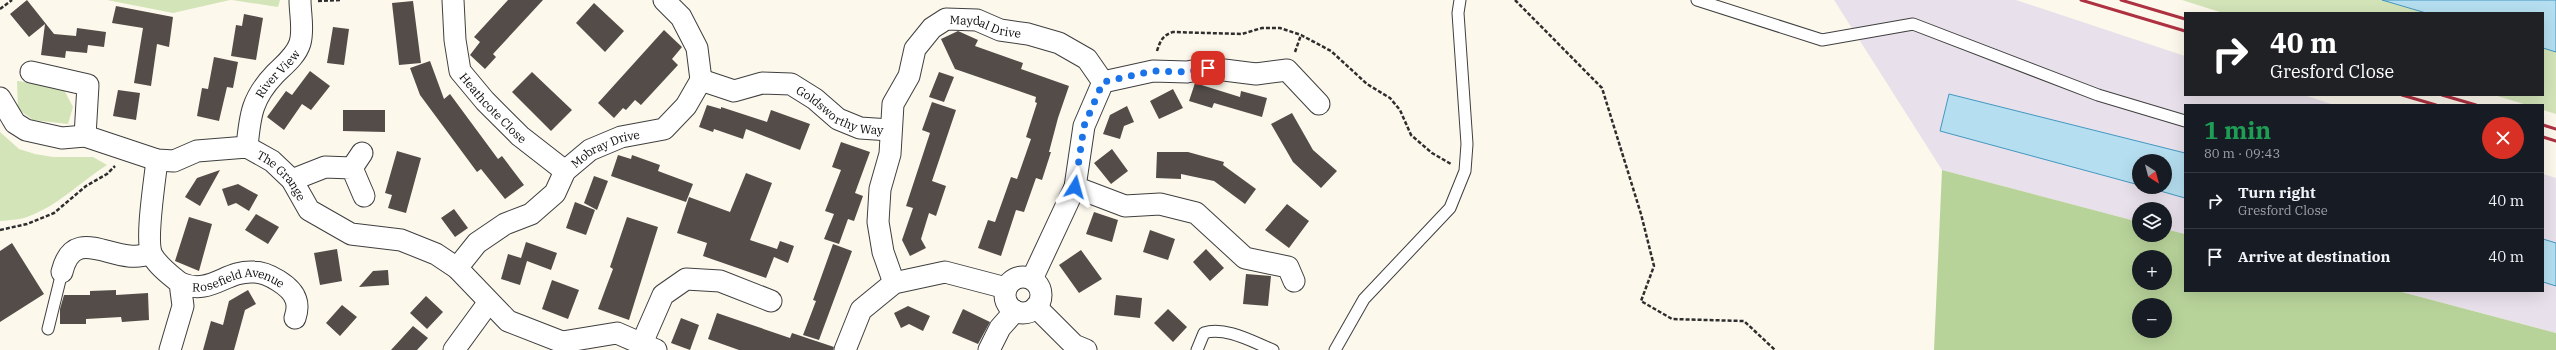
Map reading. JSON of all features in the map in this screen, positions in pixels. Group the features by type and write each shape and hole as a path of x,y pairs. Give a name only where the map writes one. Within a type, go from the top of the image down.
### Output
{"street":[{"name":"River View","path":"247,147 250,113 257,97 295,53 300,43 302,23 300,0"},
{"name":"Heathcote Close","path":"453,0 455,40 460,71 485,101 520,136 565,171"},
{"path":"665,0 681,17 697,48 700,80"},
{"name":"Maydal Drive","path":"894,283 883,252 878,222 880,189 890,154 890,130 893,104 909,76 915,49 932,28 946,19 977,20 1000,30 1028,34 1059,43 1087,58 1103,82"},
{"path":"1032,279 1075,187 1084,126 1103,82 1153,71 1187,72 1208,68 1256,74 1288,70 1319,104"},
{"path":"31,72 95,79 85,136"},
{"name":"Mobray Drive","path":"457,268 477,243 505,224 531,214 555,193 565,171 590,150 621,137 664,129 686,106 700,80"},
{"name":"Goldsworthy Way","path":"700,80 734,91 762,83 792,84 815,99 838,119 860,128 890,130"},
{"name":"The Grange","path":"0,98 15,123 26,130 62,138 85,136 157,160 174,161 197,151 247,147 272,161 292,180 309,210 351,234 401,240 436,254 457,268 508,321 562,346 617,333 649,346"},
{"path":"62,272 69,253 79,248 99,248 131,256 151,254 149,238 157,160"},
{"path":"292,180 325,167 357,161 364,196"},
{"path":"1075,187 1125,206 1160,204 1196,213 1245,258 1288,267 1294,281"},
{"name":"Rosefield Avenue","path":"151,254 165,271 180,283 198,288 245,273 254,272 267,275 290,290 296,298 298,306 295,318"},
{"path":"845,350 861,310 894,283 945,272 1006,288"},
{"path":"1026,277 1032,279 1041,292 1036,307 1026,313 1015,312 1007,304 1006,288 1014,279 1026,277"},
{"path":"649,346 663,296 686,279 720,281 771,301"},
{"name":"Rosefield Avenue","path":"170,350 183,306 180,283"},
{"path":"454,350 489,302"},
{"path":"1036,307 1074,345 1086,350"},
{"path":"989,350 1000,328 1015,312"}],"lane":[{"path":"1335,350 1364,299 1450,208 1464,171 1467,144 1458,13 1460,0"},
{"path":"1698,0 1822,40 1913,24 2098,95 2184,121"},
{"path":"48,329 62,272"},
{"path":"1197,350 1204,333 1212,330 1224,332 1273,350"}],"path":[{"path":"0,9 12,0"},
{"path":"1515,0 1602,88 1641,214 1654,266 1641,301 1672,319 1744,321 1775,350"},
{"path":"1159,43 1165,34 1173,32 1242,34 1262,28 1280,28 1301,35 1331,51 1367,84 1390,98 1400,110 1411,135 1432,153 1464,171"},
{"path":"0,230 27,224 54,213 86,186 107,174 130,152"}],"shaded area":[{"path":"1834,0 2016,0 2184,56 2184,96 2307,96 2331,104 2184,104 2184,234 2172,231 2172,202 2132,202 2132,220 1942,170"},
{"path":"2544,174 2556,178 2556,333 2402,292 2544,292"}],"green space":[{"path":"107,0 230,0 173,13"},
{"path":"232,0 280,0 278,7"},
{"path":"2182,0 2556,0 2556,114 2544,110 2544,104 2524,104 2497,96 2544,96 2544,12 2220,12"},
{"path":"17,81 62,86 73,107 68,124 33,120 18,109"},
{"path":"0,132 19,149 35,154 53,157 93,157 107,165 49,207 21,219 0,221"},
{"path":"1942,170 2132,220 2132,242 2172,242 2172,231 2184,234 2184,292 2402,292 2556,333 2556,350 1934,350"}],"water":[{"path":"2382,0 2556,0 2556,52 2544,48 2544,12 2423,12"},
{"path":"1949,94 2184,153 2184,198 2171,194 2172,154 2132,154 2132,183 1940,131"},
{"path":"2544,239 2556,243 2556,286 2544,282"}],"building":[{"path":"27,0 54,34 76,36 77,28 106,32 104,47 88,45 87,53 66,51 65,58 41,55 45,24 29,37 10,14"},
{"path":"508,0 543,0 493,54 496,57 485,69 470,55 480,42 474,37"},
{"path":"413,1 421,63 399,65 392,3"},
{"path":"594,3 624,31 605,52 576,23"},
{"path":"116,6 173,17 169,47 157,44 151,86 134,83 143,28 112,23"},
{"path":"244,14 263,18 256,60 231,56 236,25 242,26"},
{"path":"333,27 349,29 344,65 327,63"},
{"path":"664,30 682,47 672,59 678,65 641,105 635,100 626,110 623,108 614,118 598,103"},
{"path":"958,31 978,40 975,46 1023,63 1021,69 1069,86 1058,118 1049,152 1051,152 1042,180 1036,178 1024,212 1016,210 1001,256 978,248 988,220 995,222 1011,177 1017,179 1031,139 1026,137 1037,103 1035,102 1036,97 955,69 941,39"},
{"path":"214,57 238,62 233,88 227,87 219,121 197,116 202,88 208,89"},
{"path":"430,61 444,99 450,94 498,159 502,156 524,185 505,199 481,169 477,172 420,95 410,68"},
{"path":"310,71 330,86 311,110 302,104 284,130 267,117 286,91 292,95"},
{"path":"532,72 572,110 551,131 512,92"},
{"path":"939,72 954,77 944,102 929,97"},
{"path":"1195,83 1240,97 1241,91 1267,98 1262,117 1214,103 1212,108 1189,101"},
{"path":"1173,89 1183,108 1159,119 1150,101"},
{"path":"118,90 140,93 136,120 113,116"},
{"path":"932,102 956,110 932,181 946,186 936,216 929,213 921,239 926,248 910,256 902,240 913,208 906,206 930,133 922,130"},
{"path":"707,105 721,109 721,107 767,122 771,110 810,124 800,150 746,129 743,139 714,129 713,132 699,127"},
{"path":"1127,106 1134,122 1124,126 1120,139 1103,134 1110,115"},
{"path":"343,110 385,110 385,132 343,131"},
{"path":"1292,113 1313,150 1337,171 1321,188 1293,162 1271,124"},
{"path":"841,142 870,152 855,193 863,196 854,221 848,219 839,244 824,239 834,214 825,211 841,170 832,167"},
{"path":"1112,149 1128,171 1111,184 1094,163"},
{"path":"397,151 421,158 406,213 388,208 392,195 385,193"},
{"path":"1157,152 1188,152 1224,162 1223,165 1256,189 1245,204 1214,181 1181,174 1181,179 1156,178"},
{"path":"618,155 631,159 632,155 660,165 658,171 693,184 686,202 611,176"},
{"path":"220,170 200,206 185,197 197,178"},
{"path":"746,173 772,183 750,240 777,249 780,241 794,246 788,263 774,257 766,278 703,256 707,243 677,233 689,197 730,212"},
{"path":"594,176 608,181 597,210 584,203"},
{"path":"238,184 258,195 249,211 236,203 228,206 222,189"},
{"path":"575,202 595,210 586,235 566,228"},
{"path":"1287,204 1309,221 1289,248 1265,230"},
{"path":"454,209 468,228 455,237 441,218"},
{"path":"1094,212 1118,220 1112,242 1086,234"},
{"path":"256,214 279,227 268,244 245,230"},
{"path":"189,217 212,224 199,271 175,261"},
{"path":"627,217 658,227 629,320 598,309 613,269 610,267"},
{"path":"1150,230 1175,239 1168,260 1143,252"},
{"path":"526,242 557,253 551,270 527,261 520,285 501,279 508,254 521,258"},
{"path":"12,243 44,294 0,322 0,251"},
{"path":"833,244 852,251 819,340 803,335 816,301 813,300"},
{"path":"337,249 342,281 320,285 314,253"},
{"path":"1206,249 1224,268 1210,281 1193,262"},
{"path":"1081,250 1102,279 1079,293 1059,265"},
{"path":"388,270 389,285 359,287 373,271"},
{"path":"1246,274 1271,276 1268,306 1243,304"},
{"path":"552,280 579,290 568,319 542,309"},
{"path":"116,290 116,295 148,293 149,320 122,322 121,317 86,319 86,324 60,324 60,309 64,295 90,295 90,291"},
{"path":"248,290 256,304 245,310 234,350 203,350 211,321 223,325 229,301"},
{"path":"1116,295 1142,298 1140,318 1114,315"},
{"path":"426,296 443,312 427,329 410,313"},
{"path":"342,305 357,317 340,336 326,323"},
{"path":"908,306 930,316 923,331 909,324 901,328 894,313"},
{"path":"963,309 990,322 978,344 952,333"},
{"path":"1168,309 1187,327 1173,342 1154,323"},
{"path":"717,313 790,338 792,333 834,347 833,350 739,350 708,339"},
{"path":"681,318 699,325 690,350 671,343"},
{"path":"413,326 428,338 417,350 391,350"}],"railway":[{"path":"2081,0 2184,31"},
{"path":"2121,0 2184,19"},
{"path":"2405,96 2433,104"},
{"path":"2445,96 2473,104"},
{"path":"2544,125 2556,129"},
{"path":"2544,137 2556,141"}],"route":[{"path":"1075,187 1084,126 1103,82 1153,71 1187,72 1208,68"}]}
